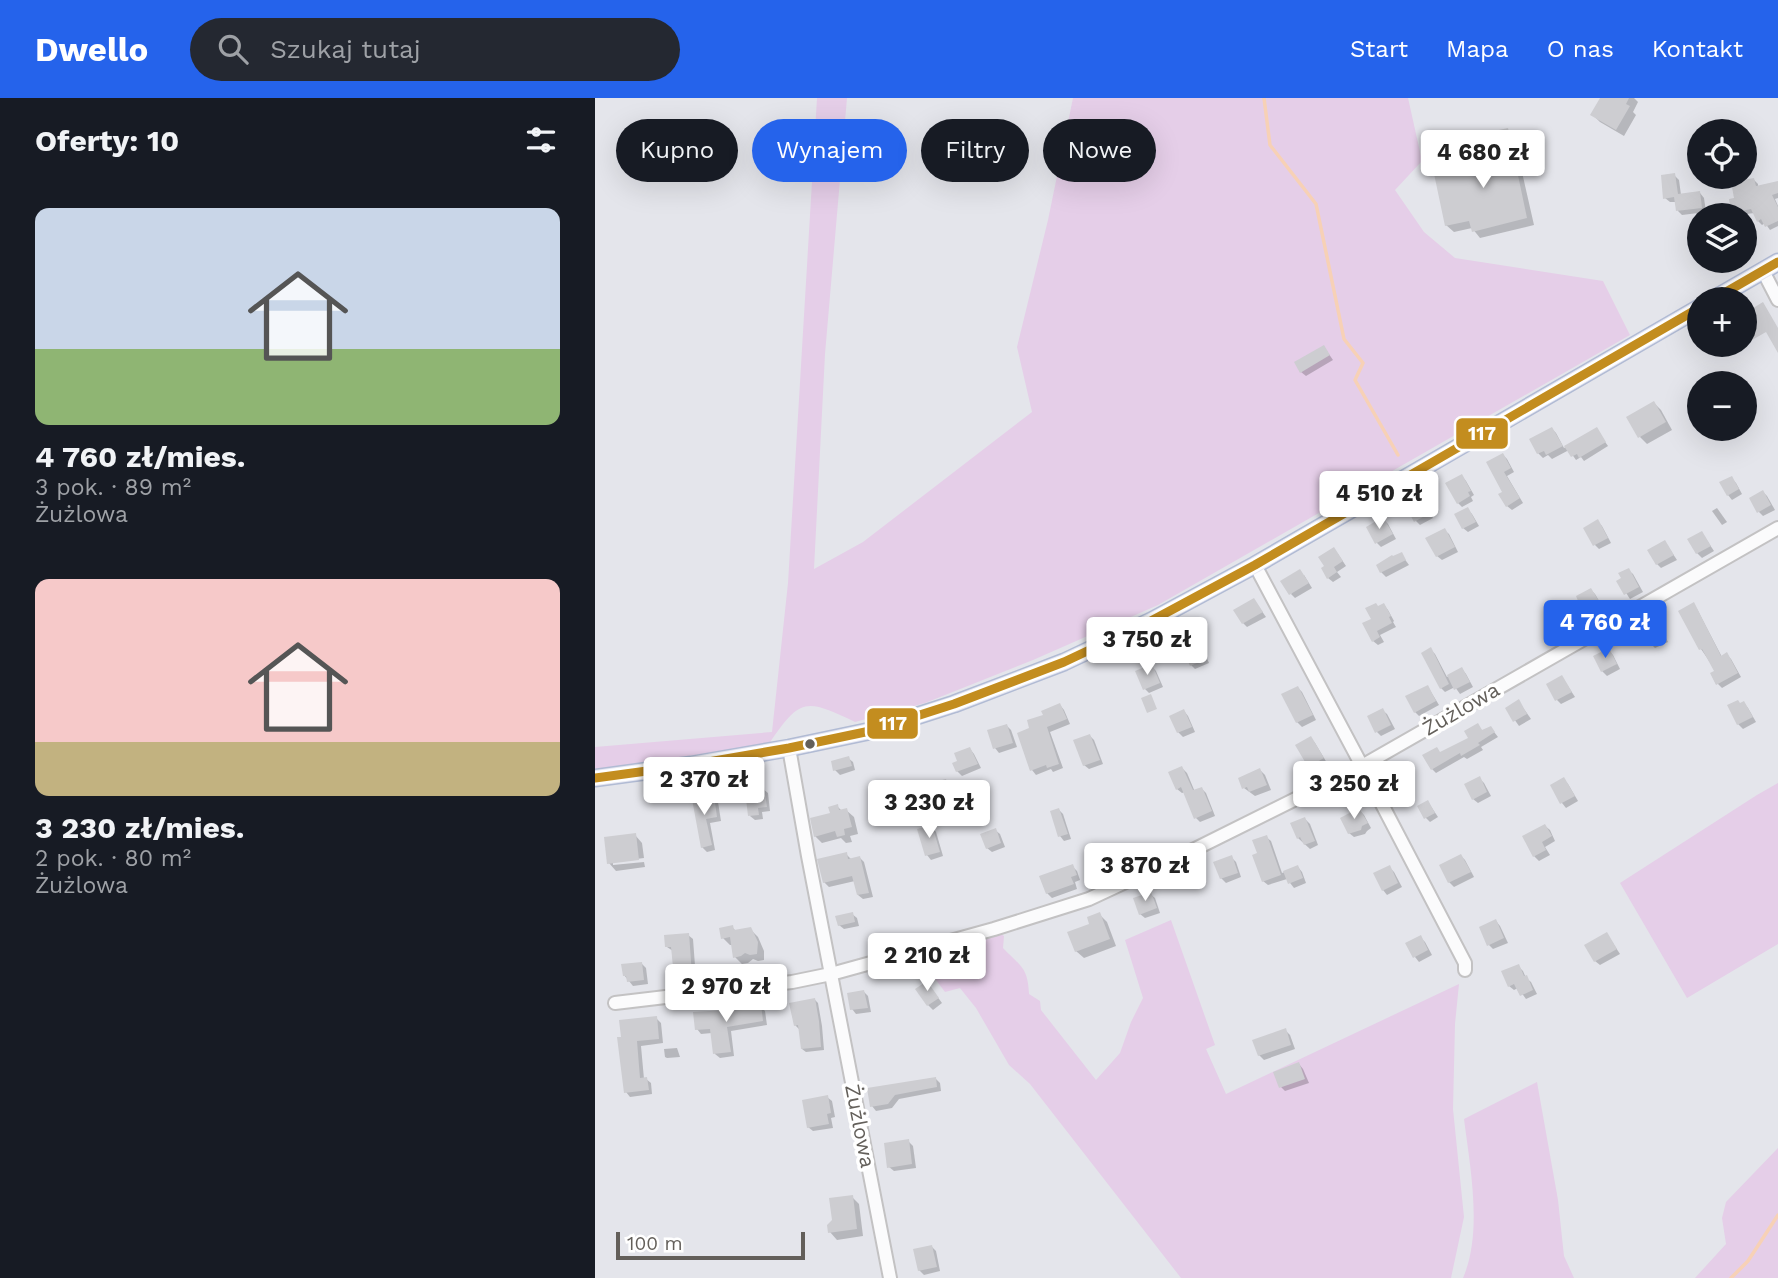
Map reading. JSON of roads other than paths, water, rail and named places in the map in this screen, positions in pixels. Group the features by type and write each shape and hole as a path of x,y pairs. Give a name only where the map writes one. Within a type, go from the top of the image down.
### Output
{"main road":[{"path":"1735,287 1778,262"},
{"path":"595,778 691,765 870,731 954,704 1064,662 1150,621 1255,565 1687,315"}],"street":[{"path":"1763,271 1778,300"},
{"name":"Żużlowa","path":"615,1003 792,982 831,974 1089,899 1362,766 1778,528"},
{"path":"1255,565 1465,963 1465,970"},
{"name":"Żużlowa","path":"789,748 890,1278"}],"waterway":[{"path":"1264,98 1270,145 1316,204 1344,339 1363,363 1355,380 1398,455"},
{"path":"1731,1278 1748,1261 1778,1215"}]}
